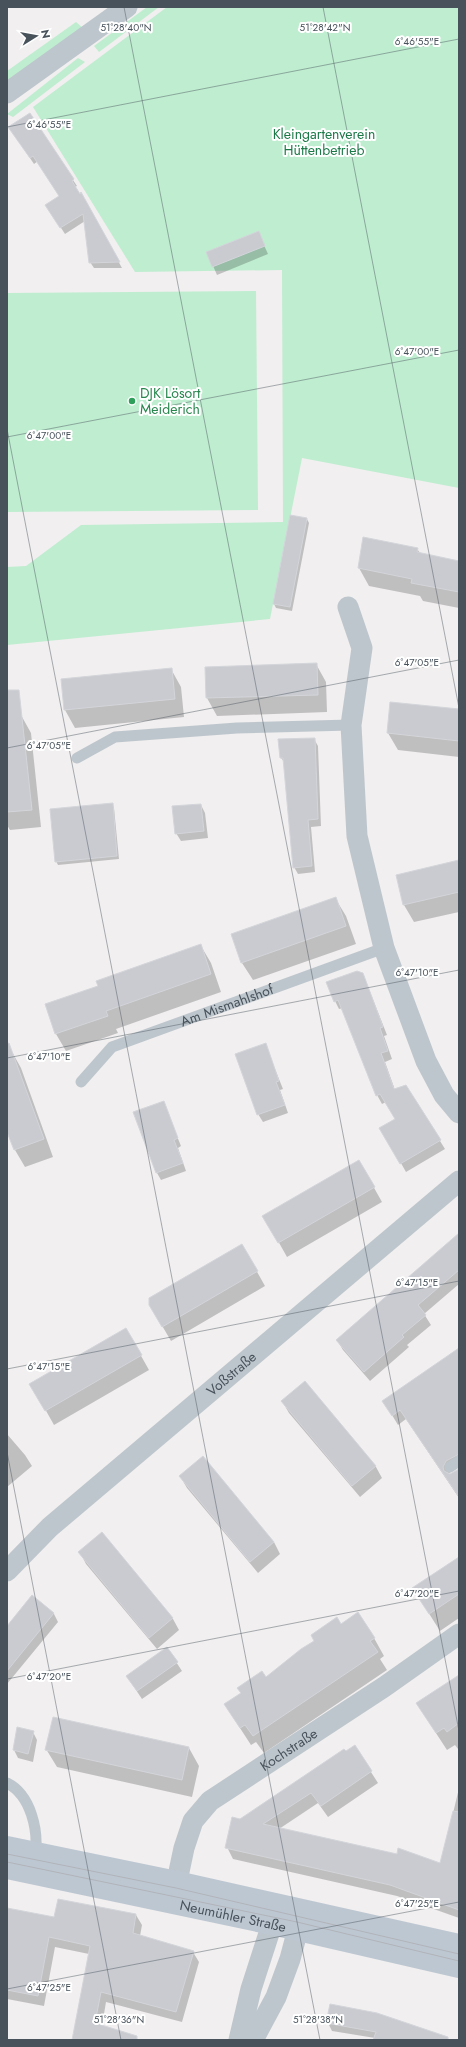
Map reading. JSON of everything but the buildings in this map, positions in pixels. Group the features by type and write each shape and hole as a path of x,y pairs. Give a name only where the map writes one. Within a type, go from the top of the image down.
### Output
{"main road":[{"name":"Neumühler Straße","path":"7,1847 33,1863 172,1903 298,1929 459,1968"},
{"name":"Neumühler Straße","path":"7,1868 33,1863 177,1882 459,1946"}],"street":[{"path":"7,94 127,7"},
{"path":"348,607 362,648 351,725 357,836 384,948 426,1061 444,1095 459,1113"},
{"name":"Voßstraße","path":"7,1571 50,1527 459,1182"},
{"name":"Kochstraße","path":"172,1903 184,1848 193,1821 210,1801 384,1687 459,1634"},
{"path":"239,2040 251,1990 272,1924 282,1912 290,1907 296,1915 298,1929 286,1972 276,1997 253,2040"}],"lane":[{"path":"77,758 115,737 237,728 351,725"},
{"name":"Am Mismahlshof","path":"81,1082 112,1047 384,948"},
{"path":"7,1783 13,1786 24,1799 32,1815 35,1828 33,1863"}],"green space":[{"path":"147,7 159,7 99,52 94,46"},
{"name":"Kleingartenverein Hüttenbetrieb","path":"167,7 459,8 459,488 302,458 270,619 7,645 7,567 26,566 81,525 283,522 282,270 135,272 33,107"},
{"path":"76,22 83,28 7,82 7,71"},
{"path":"78,58 85,62 13,117 7,114"},
{"name":"DJK Lösort Meiderich","path":"256,291 258,510 7,512 7,293"}],"tram line":[{"path":"7,1854 176,1888 459,1954"},
{"path":"7,1862 297,1922 459,1961"}],"place":[{"name":"DJK Lösort Meiderich","path":"132,401"}]}
